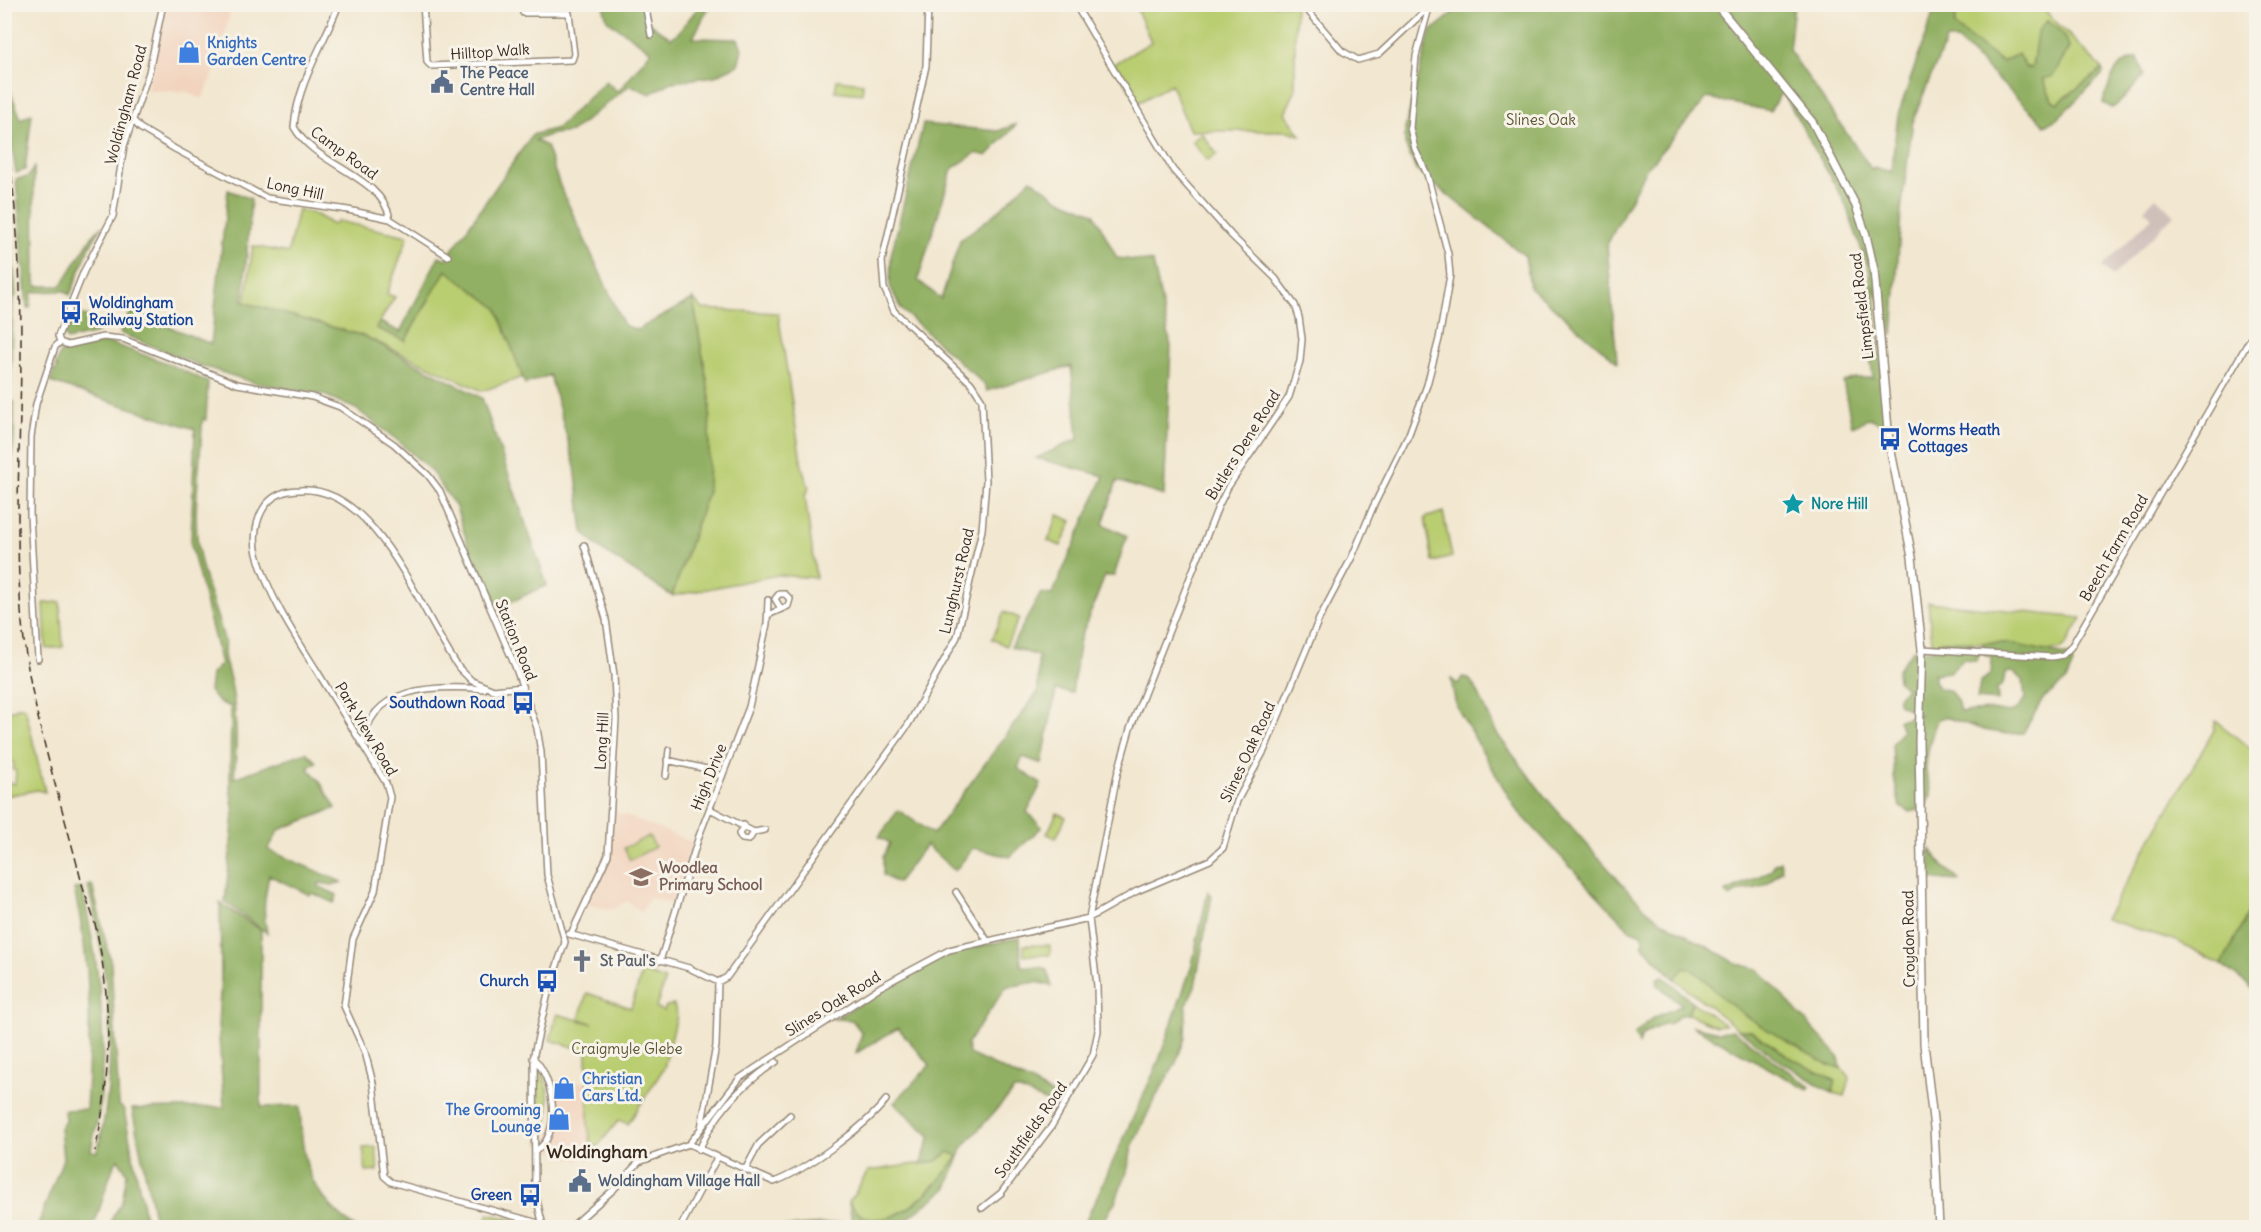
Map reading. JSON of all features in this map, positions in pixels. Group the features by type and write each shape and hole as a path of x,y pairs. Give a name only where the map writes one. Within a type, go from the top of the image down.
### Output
{"main road":[{"name":"Limpsfield Road","path":"1716,4 1813,123 1843,178 1866,235 1879,305 1889,441 1912,557 1922,649"},
{"name":"Croydon Road","path":"1922,649 1919,741 1924,1044 1934,1135 1939,1227"}],"street":[{"name":"Woldingham Road","path":"39,659 30,514 31,437 36,404 75,291 113,216 128,131 149,72 163,4"},
{"name":"Camp Road","path":"339,4 299,94 294,127 308,144 376,191 387,205 390,219"},
{"name":"Hilltop Walk","path":"423,4 427,62 434,67 513,64 540,60 570,61 574,54 569,13 523,13 521,4"},
{"path":"645,4 651,34"},
{"name":"Lunghurst Road","path":"718,982 727,977 769,921 908,725 927,694 957,637 982,530 986,481 981,400 971,383 894,311 887,300 882,275 891,217 926,66 928,4"},
{"name":"Butlers Dene Road","path":"1075,4 1173,170 1287,291 1295,305 1302,339 1300,361 1289,397 1228,487 1218,507 1130,729 1109,808 1089,918"},
{"path":"1302,4 1342,51 1358,60 1379,54 1429,5"},
{"name":"Slines Oak Road","path":"570,1227 613,1190 639,1162 689,1144 740,1078 936,956 987,940 1089,918 1137,891 1210,860 1223,848 1237,801 1265,749 1319,619 1352,557 1418,411 1439,339 1450,275 1446,245 1427,174 1415,149 1410,128 1416,56 1429,5"},
{"path":"1419,17 1425,20"},
{"name":"Long Hill","path":"132,119 142,129 225,177 267,198 348,210 390,219 448,256"},
{"path":"128,131 142,129"},
{"name":"Beech Farm Road","path":"1922,649 2052,657 2063,655 2071,647 2256,329"},
{"name":"Station Road","path":"58,344 68,345 103,337 123,339 237,384 331,402 394,444 428,475 440,491 522,687 537,728 541,750 547,875 565,942 542,1011 533,1058 535,1199 543,1226"},
{"name":"Park View Road","path":"496,691 472,681 459,668 384,540 368,520 334,496 307,489 283,492 266,504 257,521 256,551 264,575 280,612 386,783 390,804 375,891 353,939 344,1006 365,1052 373,1083 384,1176 391,1182 543,1226"},
{"name":"Long Hill","path":"571,934 608,855 615,719 614,675 606,619 584,545"},
{"name":"High Drive","path":"660,961 710,809 749,707 768,615 768,600"},
{"path":"768,615 777,613 780,607"},
{"path":"363,745 364,730 371,717 394,697 443,689 496,691 522,687"},
{"path":"666,776 669,750"},
{"path":"667,760 711,770 722,777"},
{"path":"710,809 754,832 765,830"},
{"path":"744,825 739,834 742,839 749,840 754,832"},
{"path":"956,892 987,940"},
{"name":"Southfields Road","path":"982,1208 1001,1193 1051,1127 1093,1055 1098,1031 1098,996 1089,918"},
{"path":"564,934 571,934 689,968 718,982 716,1046 701,1130"},
{"path":"533,1058 547,1079 553,1107 545,1141 535,1151"},
{"path":"699,1150 706,1135 740,1089 776,1062"},
{"path":"689,1144 774,1182 830,1149 872,1118 886,1100"},
{"path":"745,1170 759,1144 790,1115"},
{"path":"680,1227 717,1158"}],"shaded area":[{"name":"Knights Garden Centre","path":"166,5 232,5 217,67 202,99 187,92 147,90"},
{"path":"2156,197 2174,215 2112,277 2102,267 2152,217 2144,209"},
{"name":"Woodlea Primary School","path":"614,811 692,842 673,904 650,898 641,912 627,901 613,910 588,905 611,856"},
{"path":"553,1081 588,1083 588,1124 591,1143 597,1146 586,1157 582,1155 579,1161 545,1149 559,1109"}],"green space":[{"path":"603,5 643,5 644,19 671,38 678,33 700,5 710,5 693,38 738,39 742,48 738,65 715,76 672,82 650,94 630,85 571,132 553,134 535,140 546,146 560,186 624,325 637,330 693,299 710,398 708,491 672,596 600,549 583,532 575,467 550,375 525,384 497,308 446,270 405,341 376,328 380,322 400,332 439,256 446,259 532,135 557,128 606,81 618,92 651,51 607,20"},
{"path":"1135,5 1295,5 1295,91 1285,113 1301,135 1288,131 1190,131 1171,84 1138,103 1114,64 1151,42"},
{"name":"Slines Oak","path":"1463,5 1794,5 1789,50 1872,170 1874,167 1891,172 1898,115 1936,5 1963,5 1956,15 1954,26 2002,62 2018,54 2026,68 2032,68 2037,32 2047,21 2055,26 2069,47 2053,76 2043,79 2052,100 2058,103 2103,69 2104,73 2057,119 2045,125 1957,40 1946,40 1913,120 1901,212 1893,336 1874,284 1886,426 1870,418 1852,426 1843,382 1855,378 1873,378 1867,328 1870,273 1845,203 1782,91 1770,111 1707,98 1646,169 1607,245 1617,362 1530,287 1525,256 1416,170 1405,144 1405,129 1430,32"},
{"path":"1963,5 2023,5 2043,9 2103,69 2058,103 2052,100 2043,79 2062,60 2069,48 2038,32 2032,68 2002,62 1954,26 1956,15"},
{"path":"2138,58 2144,75 2112,108 2103,103 2110,81 2118,68 2123,63"},
{"path":"4,76 21,119 32,113 25,170 16,173 5,105"},
{"path":"837,80 863,83 862,94 835,91"},
{"path":"923,124 998,131 1017,124 987,156 976,153 952,169 918,280 941,299 960,240 996,213 1031,179 1059,199 1094,213 1117,258 1153,262 1171,346 1164,496 1117,481 1103,524 1127,536 1114,576 1105,576 1080,639 1072,693 1056,690 1042,764 1023,757 1018,768 1041,784 1027,812 1042,827 1010,857 973,848 955,871 926,845 897,883 883,875 883,857 890,843 879,837 898,810 933,834 1038,692 1038,656 1011,647 1041,593 1052,595 1104,476 1036,458 1078,439 1071,366 987,391 985,385 901,309 890,286 891,255"},
{"path":"1202,134 1217,154 1207,161 1192,141"},
{"path":"34,168 35,282 37,286 61,286 91,238 102,226 89,248 70,295 65,291 32,292 30,308 27,308 16,179 28,177"},
{"path":"6,178 16,296 13,298 10,388 4,377 8,328 4,269"},
{"path":"228,190 251,199 243,302 364,336 482,398 547,585 498,608 470,551 456,507 431,471 397,440 356,409 324,395 255,383 202,366 120,333 131,311 211,344"},
{"path":"298,209 317,215 333,225 338,221 408,236 387,294 395,297 376,328 405,341 446,269 497,308 523,377 482,391 364,336 245,303 253,246 288,253"},
{"path":"693,299 703,309 778,313 802,467 809,488 805,496 816,578 778,575 672,596 708,491 710,398"},
{"path":"73,311 102,323 97,333 67,340 64,334"},
{"path":"107,342 164,362 208,382 196,517 198,547 203,572 225,643 225,660 232,689 236,733 234,778 306,752 316,762 308,768 319,780 336,808 279,830 268,850 342,882 332,885 320,883 318,886 337,895 334,903 312,893 310,895 269,875 264,911 267,933 225,902 234,813 230,787 231,707 218,702 209,691 211,674 221,664 191,545 195,429 50,382 54,370 58,368 55,367 60,353"},
{"path":"5,389 7,396 14,402 14,439 5,511 5,460 9,428 5,408"},
{"path":"1443,512 1452,557 1433,562 1425,518"},
{"path":"1058,515 1072,521 1061,546 1048,541"},
{"path":"60,602 63,647 46,649 44,603"},
{"path":"1928,602 2082,618 2066,645 2059,650 2045,651 2006,643 1932,643"},
{"path":"1004,612 1019,618 1006,646 992,639"},
{"path":"1941,641 1970,641 1979,651 1977,661 1964,659 1949,672 1934,674 1934,681 1939,689 1949,690 1957,700 1960,712 1991,710 2009,713 2019,708 2025,698 2023,680 2012,672 2005,673 2003,684 1997,689 1998,701 1977,699 1980,682 1991,674 1992,656 1986,656 1982,651 1983,643 2007,643 2070,656 2073,664 2066,681 2043,699 2023,733 2007,734 1984,730 1945,717 1938,719 1926,766 1931,795 1926,807 1910,812 1900,807 1894,777 1892,744 1902,731 1898,720 1920,715 1899,704 1897,698 1906,688 1898,681 1897,670 1915,648 1927,651 1939,648"},
{"path":"1462,677 1468,678 1475,686 1497,734 1546,798 1629,892 1651,914 1674,928 1738,964 1758,969 1839,1057 1841,1068 1830,1066 1751,1019 1726,1001 1701,976 1690,969 1684,967 1675,979 1642,945 1644,942 1642,934 1629,929 1516,809 1456,706 1451,679 1458,684"},
{"path":"16,707 25,707 45,792 37,790 5,796 5,782 15,784 16,771 13,770 14,763 4,756 7,710 15,710"},
{"path":"2216,721 2256,753 2256,897 2222,965 2177,941 2105,919 2213,732"},
{"path":"1057,813 1066,817 1056,838 1047,834"},
{"path":"649,836 655,847 630,860 624,848"},
{"path":"1930,848 1943,866 1960,881 1930,879"},
{"path":"1780,861 1782,870 1766,885 1740,891 1730,897 1725,893 1772,870 1774,864"},
{"path":"92,885 111,963 119,1105 124,1110 147,1227 128,1227 125,1223 119,1227 110,1227 112,1218 122,1202 127,1173 118,1159 112,1169 95,1222 84,1227 37,1227 63,1159 60,1128 65,1121 64,1110 86,1109 89,999 84,944 74,889 82,888 97,969 103,1049 100,1105 91,1151 97,1152 104,1119 110,1052 109,1019 102,952 88,886"},
{"path":"1208,891 1212,896 1195,986 1186,1006 1185,1038 1175,1065 1154,1100 1132,1147 1127,1172 1115,1202 1100,1227 1083,1227 1158,1063 1192,965"},
{"path":"2256,897 2256,991 2222,965"},
{"path":"220,903 261,930 261,1107 300,1106 303,1144 310,1174 326,1201 354,1227 156,1227 132,1109 224,1107 218,1024 221,978"},
{"path":"1020,937 1021,966 1046,968 1052,986 1036,982 1006,987 967,1044 969,1054 1061,1099 1056,1106 1020,1090 1014,1090 963,1147 947,1188 897,1227 773,1228 852,1222 849,1203 862,1216 876,1219 890,1217 904,1211 941,1178 958,1156 949,1152 937,1161 921,1164 930,1136 894,1103 930,1065 898,1028 856,1053 862,1033 852,1020 834,1019 945,954"},
{"path":"1024,945 1050,945 1050,955 1024,955"},
{"path":"1684,966 1693,968 1745,1016 1828,1064 1841,1068 1850,1078 1845,1096 1832,1093 1835,1081 1791,1059 1751,1031 1738,1029 1675,979"},
{"name":"Craigmyle Glebe","path":"642,972 665,980 656,1008 664,1011 666,1006 674,1005 677,1016 664,1068 628,1124 619,1120 588,1158 586,1157 596,1146 591,1144 588,1124 587,1051 550,1040 557,1014 593,1024 579,1018 587,993 631,1008"},
{"path":"1663,976 1692,1002 1688,1014 1680,1015 1669,1024 1663,1024 1642,1035 1639,1044 1635,1034 1651,1019 1682,1005 1658,985 1657,979"},
{"path":"1692,1002 1725,1025 1716,1026 1688,1014"},
{"path":"1692,1026 1719,1032 1733,1030 1810,1087 1808,1090"},
{"path":"1738,1029 1751,1031 1791,1058 1836,1081 1832,1093 1783,1063"},
{"path":"537,1067 546,1083 549,1103 544,1134 540,1142"},
{"path":"376,1147 378,1171 366,1172 363,1148"},
{"path":"949,1152 959,1156 930,1190 904,1211 890,1217 876,1219 862,1216 849,1203 868,1171 937,1161"},
{"path":"488,1214 537,1225 540,1227 485,1228"}],"railway":[{"path":"4,122 15,206 20,290 18,562 23,633 41,730 83,888 95,923 105,983 107,1067 105,1095 95,1151"}],"place":[{"name":"Knights Garden Centre","path":"189,52"},
{"name":"The Peace Centre Hall","path":"442,82"},
{"name":"Woldingham Railway Station","path":"71,312"},
{"name":"Worms Heath Cottages","path":"1890,439"},
{"name":"Nore Hill","path":"1793,504"},
{"name":"Southdown Road","path":"523,703"},
{"name":"Woodlea Primary School","path":"641,877"},
{"name":"St Paul's","path":"582,961"},
{"name":"Church","path":"547,981"},
{"name":"Christian Cars Ltd.","path":"564,1088"},
{"name":"The Grooming Lounge","path":"559,1119"},
{"name":"Woldingham Village Hall","path":"580,1181"},
{"name":"Green","path":"530,1195"}],"district":[{"name":"Woldingham","path":"597,1152"}]}
